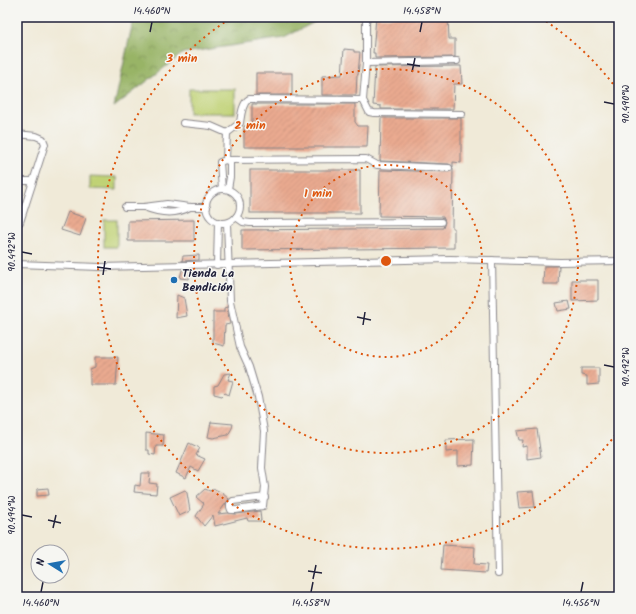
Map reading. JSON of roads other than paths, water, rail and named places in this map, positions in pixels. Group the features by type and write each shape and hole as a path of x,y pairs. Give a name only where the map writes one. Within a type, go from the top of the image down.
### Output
{"street":[{"path":"367,17 366,63 363,100 369,112 462,114"},
{"path":"366,63 457,61"},
{"path":"227,133 240,123 244,104 249,99 363,100"},
{"path":"183,123 211,126 227,133"},
{"path":"226,160 227,133"},
{"path":"17,134 36,136 43,139 46,144 20,222 17,224"},
{"path":"225,189 220,162 226,160 366,158 377,165 449,168"},
{"path":"225,189 230,177 230,162 226,160"},
{"path":"17,180 33,181"},
{"path":"225,189 237,195 240,206 236,217 227,222 218,222 211,218 206,207 212,193 225,189"},
{"path":"125,207 144,207 154,211 172,212 182,211 190,207 206,207"},
{"path":"236,217 243,222 250,223 441,222"},
{"path":"217,265 218,222"},
{"path":"227,222 227,264 230,301 240,347 249,367 258,397 264,431 262,468 265,487 265,497 264,504 260,507 231,510 230,504 233,502 265,497"},
{"path":"17,264 100,267 450,259 560,262 619,261"},
{"path":"492,260 498,574"}],"place":[{"name":"Tienda La Bendición","path":"174,280"}]}
